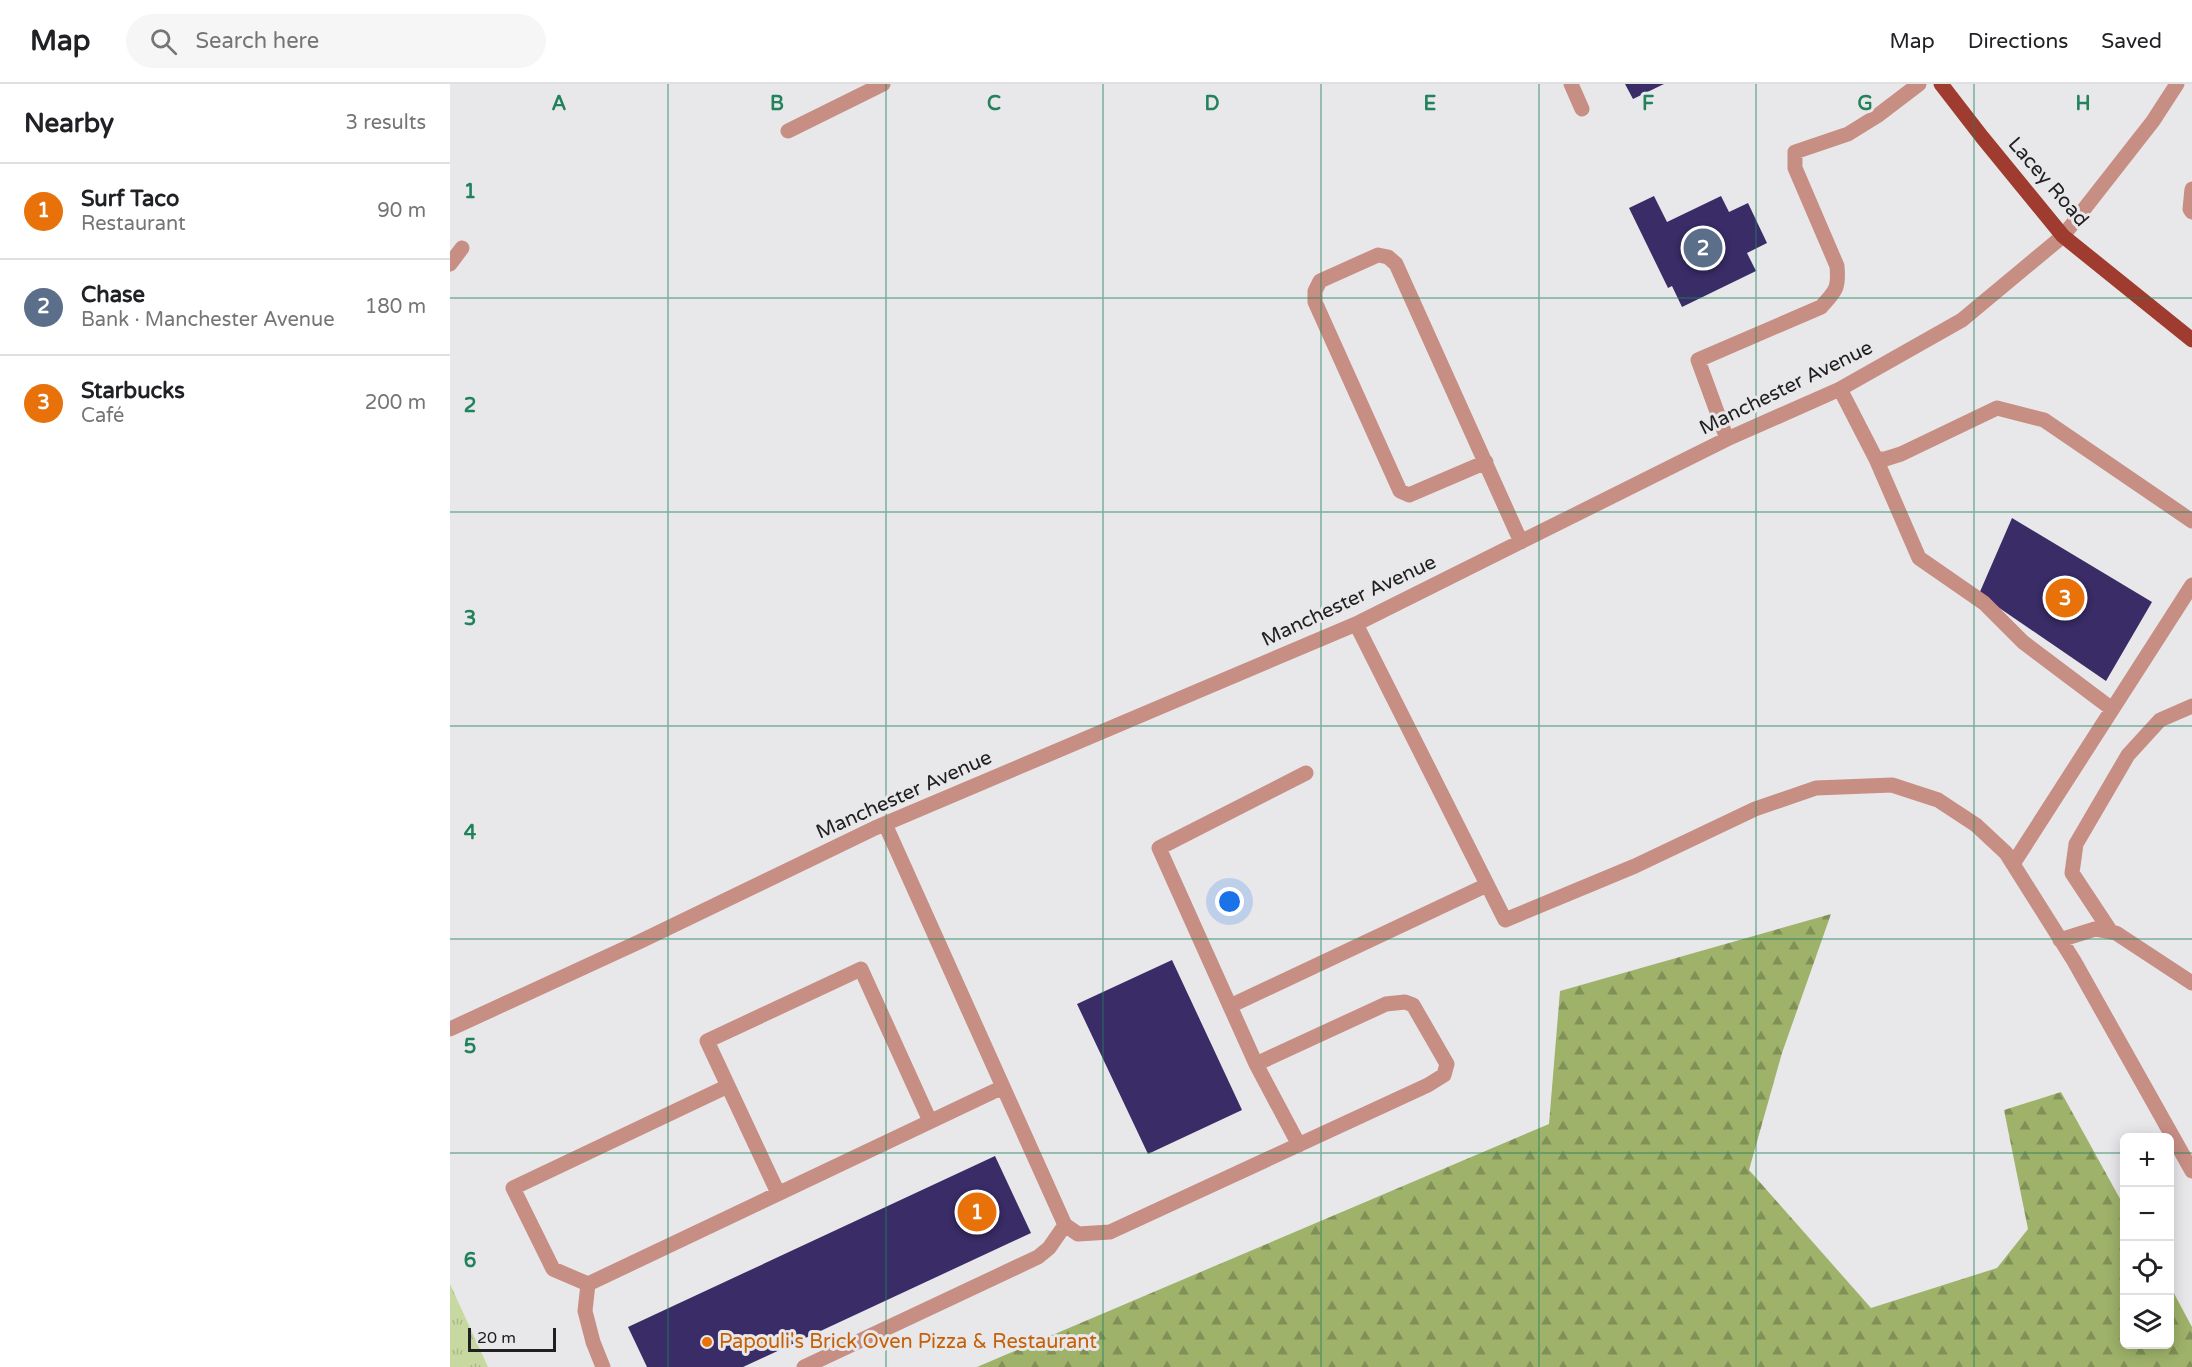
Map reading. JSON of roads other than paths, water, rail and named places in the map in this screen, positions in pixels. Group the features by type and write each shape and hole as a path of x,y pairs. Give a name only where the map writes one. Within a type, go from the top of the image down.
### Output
{"main road":[{"name":"Lacey Road","path":"1941,84 2063,236 2192,340"}],"street":[{"path":"788,131 884,84"},
{"path":"1571,84 1582,109"},
{"path":"1727,440 1698,360 1821,307 1834,293 1839,283 1837,266 1795,168 1794,152 1848,134 1877,116 1919,84"},
{"name":"Manchester Avenue","path":"450,1029 641,941 885,824 1356,624 1727,440 1840,389 1962,320 2063,236 2153,121 2178,84"},
{"path":"2192,189 2190,209 2192,212"},
{"path":"450,264 462,248"},
{"path":"1486,462 1409,495 1400,491 1315,302 1315,291 1320,281 1378,255 1388,257 1396,264 1486,462 1521,542"},
{"path":"1840,389 1875,459 1918,558 1984,603 2023,642 2112,709"},
{"path":"1875,459 1886,459 1901,454 1997,408 2044,420 2192,521"},
{"path":"2013,864 2192,585"},
{"path":"1356,624 1505,920 1635,866 1755,809 1816,788 1892,785 1938,800 1976,825 2006,853 2188,1156 2192,1172"},
{"path":"2111,932 2072,873 2076,844 2128,755 2160,720 2192,706"},
{"path":"1299,1145 1256,1064 1159,848 1306,773"},
{"path":"885,824 1065,1225 1078,1234 1110,1232 1299,1145 1428,1085 1444,1076 1447,1064 1413,1005 1405,1002 1386,1004 1256,1064"},
{"path":"1230,1006 1487,885"},
{"path":"2060,940 2095,929 2116,933 2192,983"},
{"path":"778,1193 707,1041 861,969 930,1121"},
{"path":"728,1086 513,1188 553,1269 588,1284 1003,1087"},
{"path":"804,1367 1038,1257 1049,1248 1065,1225"},
{"path":"588,1284 585,1311 592,1342 603,1367"}],"place":[{"name":"Chase","path":"1703,248"},
{"name":"Starbucks","path":"2065,598"},
{"name":"Surf Taco","path":"977,1212"},
{"name":"Papouli's Brick Oven Pizza & Restaurant","path":"707,1342"}]}
